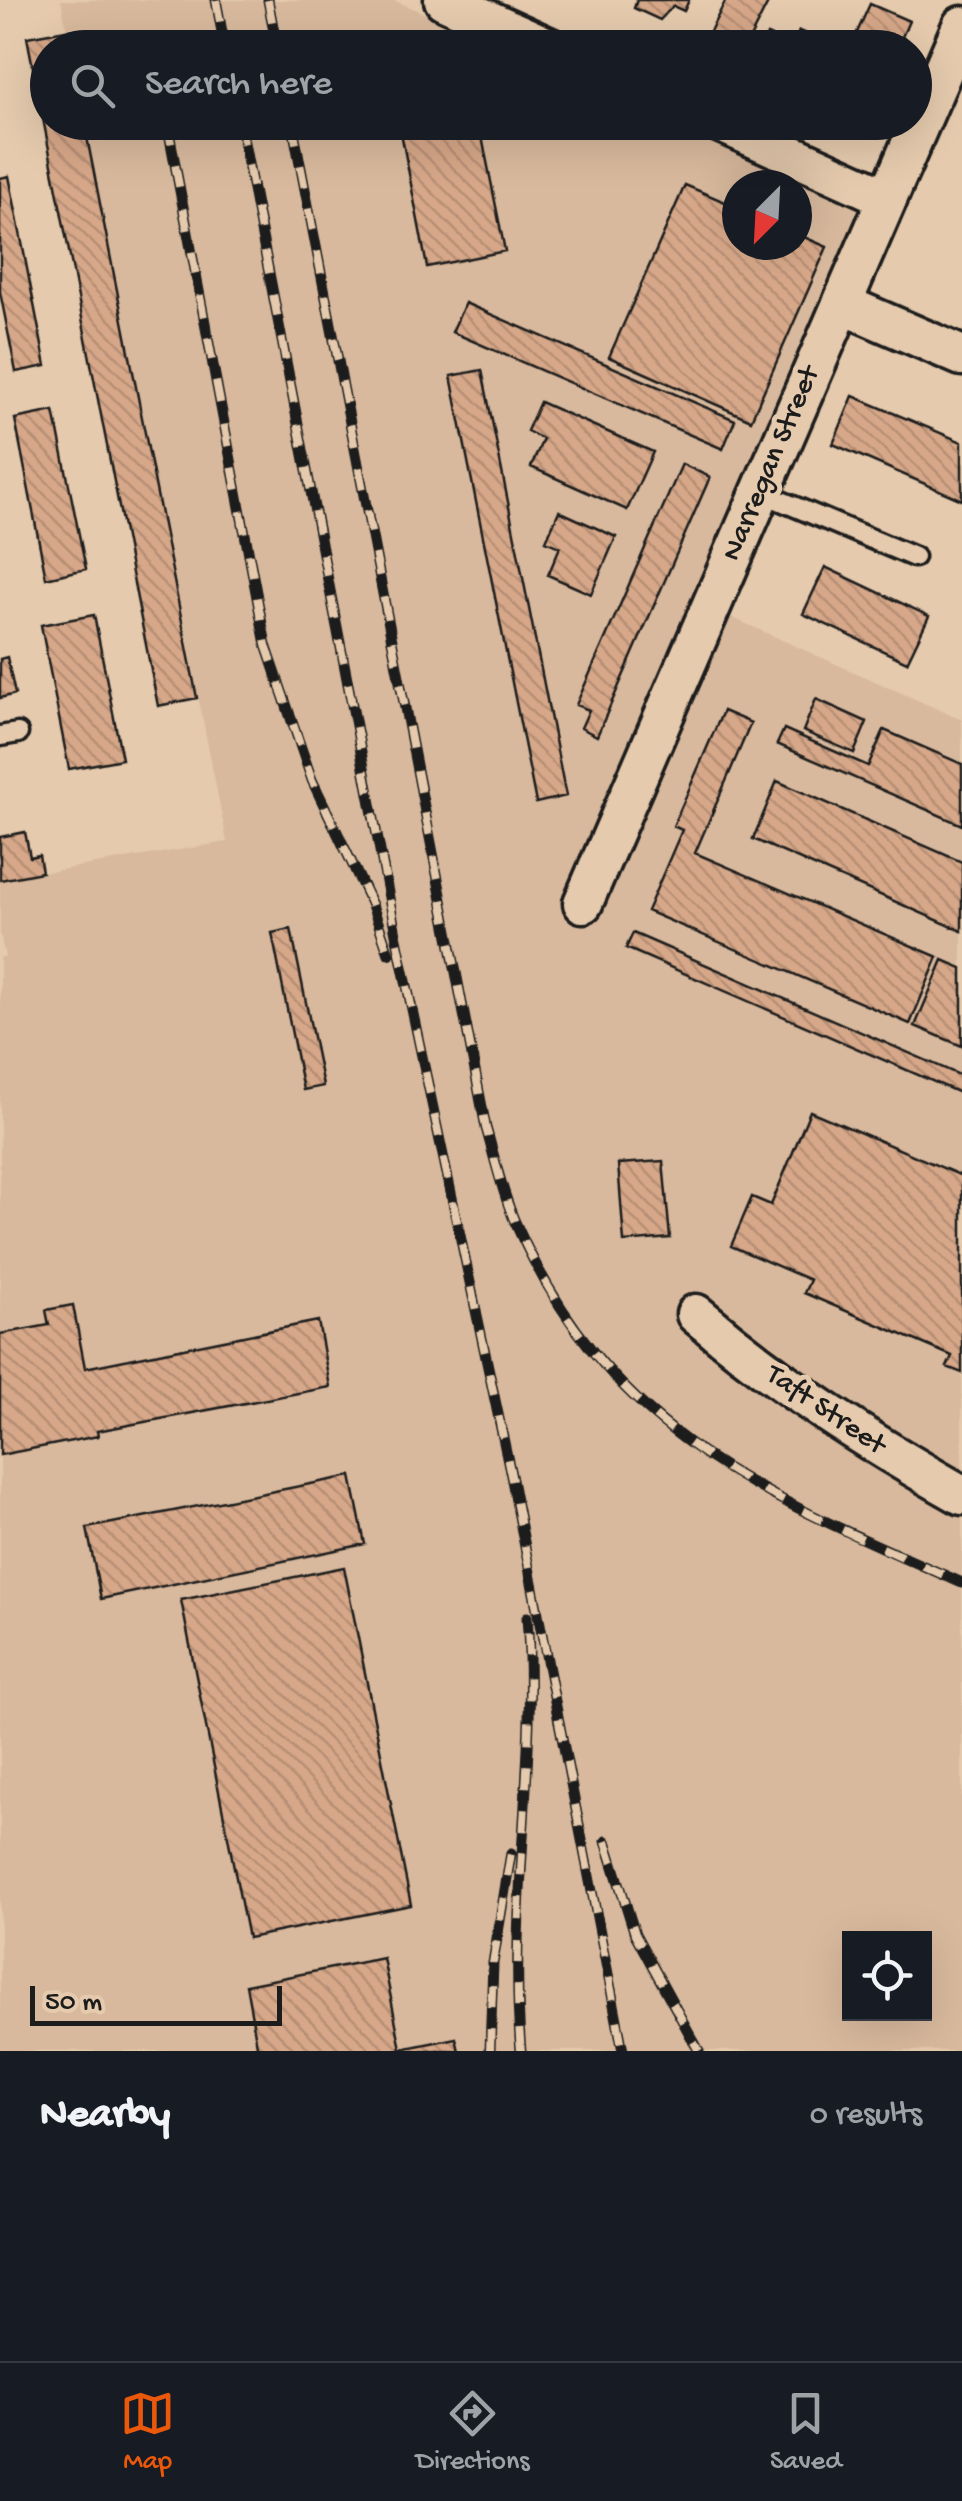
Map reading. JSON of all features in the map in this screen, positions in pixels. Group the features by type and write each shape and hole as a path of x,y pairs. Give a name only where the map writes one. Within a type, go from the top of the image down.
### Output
{"street":[{"path":"444,0 510,30"},
{"name":"Narregan Street","path":"932,96 962,26"},
{"path":"759,140 888,198"},
{"name":"Narregan Street","path":"583,903 913,140"},
{"path":"842,304 962,356"},
{"name":"Taft Street","path":"696,1314 774,1380 861,1438 962,1495"}],"lane":[{"path":"760,492 914,557"}],"shaded area":[{"path":"61,0 393,0 464,30 67,30"},
{"path":"88,140 718,140 788,170 722,170 722,260 812,260 812,180 865,203 690,599 962,720 962,2051 0,2051 0,958 5,956 0,933 0,880 227,842"}],"building":[{"path":"637,0 689,0 684,11 673,6 660,20 634,8"},
{"path":"726,0 768,3 754,30 711,30"},
{"path":"870,4 909,21 905,30 858,30"},
{"path":"47,140 88,140 197,698 158,706"},
{"path":"402,140 483,140 505,251 427,267"},
{"path":"9,176 46,366 16,372 0,292 0,178"},
{"path":"685,185 722,201 722,260 812,260 812,240 827,247 751,420 609,357"},
{"path":"465,303 735,420 723,449 452,332"},
{"path":"482,370 566,796 536,803 451,376"},
{"path":"853,396 962,442 962,500 833,444"},
{"path":"540,402 653,452 627,510 531,467 543,439 527,431"},
{"path":"54,411 86,569 46,578 15,419"},
{"path":"682,464 710,477 597,736 581,728 589,710 576,705"},
{"path":"559,511 616,537 591,594 548,575 560,547 546,541"},
{"path":"825,567 929,616 907,662 803,614"},
{"path":"94,615 122,759 69,769 41,625"},
{"path":"7,657 15,694 0,698 0,659"},
{"path":"816,699 867,722 854,753 803,731"},
{"path":"723,711 751,723 695,853 938,957 910,1024 647,911 682,830 673,826"},
{"path":"784,729 868,766 884,730 962,764 962,825 777,744"},
{"path":"777,781 962,862 962,931 753,839"},
{"path":"25,832 30,857 39,855 42,872 0,880 0,837"},
{"path":"291,929 323,1086 303,1090 272,933"},
{"path":"633,933 962,1076 962,1094 626,948"},
{"path":"943,960 962,968 962,1046 915,1026"},
{"path":"810,1111 962,1176 962,1373 947,1367 952,1356 804,1293 810,1280 731,1246 752,1197 771,1205"},
{"path":"663,1161 670,1238 624,1242 618,1164"},
{"path":"73,1305 85,1368 318,1321 330,1387 97,1431 98,1436 0,1455 0,1334 49,1325 46,1310"},
{"path":"351,1476 365,1544 101,1599 87,1528"},
{"path":"344,1567 411,1905 248,1938 181,1600"},
{"path":"383,1958 401,2049 456,2038 459,2051 258,2051 246,1985"}],"railway":[{"path":"216,0 222,30"},
{"path":"268,0 274,30"},
{"path":"170,140 266,645 312,780 372,905 389,954"},
{"path":"243,140 396,934 512,1480 623,2051"},
{"path":"295,140 486,1128 515,1222 554,1296 597,1357 646,1407 699,1450 821,1519 962,1583"},
{"path":"521,2051 518,1942 529,1725 527,1617"},
{"path":"606,1841 635,1934 699,2051"},
{"path":"490,2051 493,1963 511,1853"}]}
